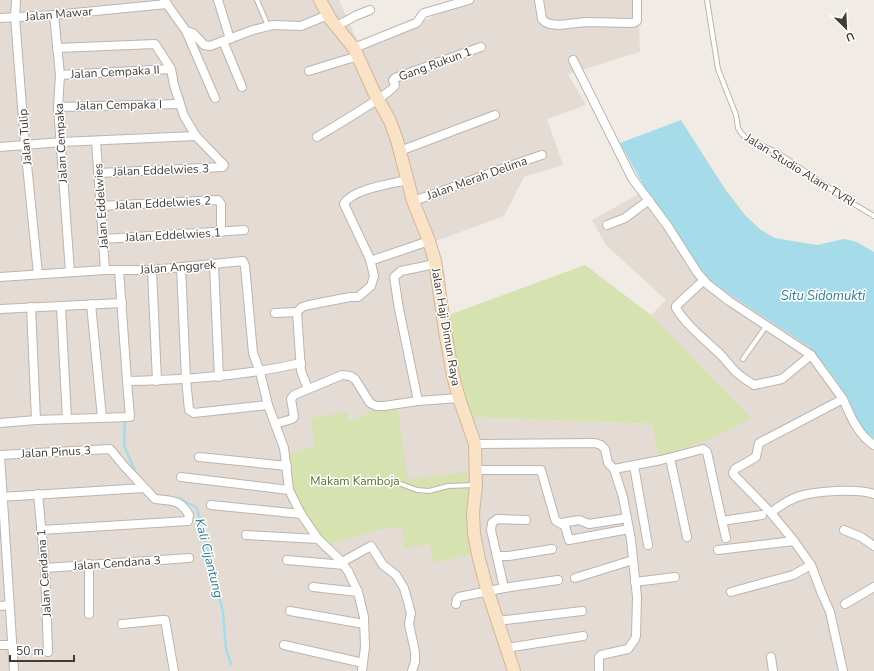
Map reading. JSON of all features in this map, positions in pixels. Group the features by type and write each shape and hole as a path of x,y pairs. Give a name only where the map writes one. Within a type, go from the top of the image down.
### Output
{"street":[{"name":"Jalan Tulip","path":"16,0 15,17 25,145 38,274"},
{"path":"218,0 226,40 242,87"},
{"name":"Jalan Haji Dimun Raya","path":"320,0 334,24 356,52 390,121 400,151 413,201 429,241 435,264 447,344 459,398 475,444 476,485 473,513 474,534 487,591 514,671"},
{"path":"309,71 356,52 416,23 424,13 469,0"},
{"path":"539,0 542,19 550,24 560,25 586,22 633,23 637,21 637,0"},
{"name":"Jalan Mawar","path":"0,18 54,15 166,2"},
{"path":"166,2 189,32 204,45 210,46 269,26 301,26 328,15"},
{"path":"337,26 370,10"},
{"name":"Jalan Cempaka","path":"54,15 60,75 58,107 70,272"},
{"path":"189,32 215,98"},
{"path":"0,147 60,142 196,136 184,116 171,69 154,43 57,48"},
{"name":"Gang Rukun 1","path":"378,99 394,88 395,85 393,80 395,78 481,47"},
{"path":"573,60 632,178 667,225 687,257 704,280 729,301 811,355 843,399 860,432 874,445"},
{"name":"Jalan Cempaka II","path":"60,75 171,69"},
{"path":"317,136 378,99"},
{"name":"Jalan Cempaka I","path":"58,107 180,104"},
{"path":"400,151 494,115"},
{"name":"Jalan Eddelwies 3","path":"99,173 223,168 224,164 217,159 196,136"},
{"name":"Jalan Eddelwies","path":"96,141 105,270"},
{"name":"Jalan Merah Delima","path":"413,201 542,155"},
{"path":"275,313 297,312 302,307 309,305 350,297 358,297 371,286 374,276 370,259 344,204 350,196 366,190 407,180"},
{"name":"Jalan Eddelwies 2","path":"100,206 218,200 221,204 220,232"},
{"path":"607,225 625,218 649,200"},
{"name":"Jalan Eddelwies 1","path":"103,239 244,230"},
{"path":"370,259 373,260 429,241"},
{"name":"Jalan Anggrek","path":"0,277 105,270 152,270 243,261 253,353 265,370"},
{"path":"418,400 399,309 394,277 401,271 435,264"},
{"path":"214,265 219,377"},
{"path":"181,267 186,379 188,405 191,412 194,413 268,405"},
{"path":"0,423 36,420 129,417 131,415 119,270"},
{"path":"152,270 157,381"},
{"path":"704,280 676,306 676,308 691,325 692,329 720,354 736,372 754,385 782,379 811,355"},
{"path":"0,309 122,303"},
{"path":"92,304 102,418"},
{"path":"62,306 67,419"},
{"path":"31,307 36,420"},
{"path":"297,312 301,371 308,389"},
{"path":"127,381 157,381 219,377 301,363"},
{"path":"265,370 268,405 284,448 289,490 301,514 318,539 348,571 358,592 364,617 365,647 362,667 284,645"},
{"path":"275,424 294,417 292,396 298,392 342,375 350,376 355,379 370,403 376,406 418,400 459,398"},
{"path":"843,399 759,443 756,457 735,469 734,473 734,475 771,513 811,565 830,612 843,671"},
{"path":"475,444 595,443 603,447 608,463 614,469 623,497 629,529 637,597 636,636 628,649 602,654 600,656 599,671"},
{"path":"614,469 670,458 703,449 707,452 726,538"},
{"name":"Jalan Pinus 3","path":"0,455 111,450 144,488"},
{"path":"0,455 14,671"},
{"path":"199,457 287,466"},
{"path":"670,458 687,537"},
{"path":"634,466 648,545"},
{"path":"476,470 541,470 555,519 565,526 569,540 629,529"},
{"path":"181,477 289,490"},
{"path":"2,497 144,488 155,499 177,502 186,509 189,515 188,521 41,530"},
{"path":"771,513 782,504 798,497 831,492 862,491 874,494"},
{"name":"Jalan Cendana 1","path":"38,494 45,568 48,652"},
{"path":"211,506 301,514"},
{"path":"722,521 762,515"},
{"path":"561,523 579,520 590,524 627,518"},
{"path":"504,588 491,530 492,523 497,519 526,520"},
{"path":"844,530 861,537 874,546"},
{"path":"246,535 318,539"},
{"path":"718,550 794,541"},
{"path":"287,560 343,564 371,546 383,565 396,575 404,588 411,613 409,624 415,652 415,662 412,671"},
{"path":"497,556 510,556 552,549"},
{"name":"Jalan Cendana 3","path":"45,568 189,558"},
{"path":"575,578 633,560"},
{"path":"88,564 89,614"},
{"path":"731,592 793,574 811,565"},
{"path":"635,582 675,577"},
{"path":"456,604 459,597 504,588 558,580"},
{"path":"313,587 358,592"},
{"path":"845,604 874,587"},
{"path":"0,606 9,605"},
{"path":"290,611 364,624"},
{"path":"498,622 582,611"},
{"path":"122,624 165,620 174,671"},
{"path":"506,648 583,636"},
{"path":"0,645 12,644"},
{"path":"771,657 773,671"}],"lane":[{"path":"257,0 269,26"},
{"name":"Jalan Studio Alam TVRI","path":"707,0 718,69 736,115 738,128 741,132 746,138 778,153 844,198 874,216"},
{"path":"743,359 767,325"},
{"path":"401,484 429,492 448,486 476,485"}],"shaded area":[{"path":"0,0 339,0 361,49 470,0 638,0 640,52 568,74 586,105 547,119 563,165 524,177 504,216 436,241 444,272 449,315 467,417 652,424 660,456 752,418 651,315 666,300 606,245 592,220 646,190 692,258 808,346 820,358 871,436 874,438 874,671 0,671"}],"green space":[{"path":"585,265 651,315 752,418 711,439 659,456 652,424 467,417 449,315"},
{"name":"Makam Kamboja","path":"397,404 408,479 468,472 468,518 472,554 435,563 429,544 404,548 403,527 378,530 330,544 318,535 291,488 288,453 315,447 311,418 347,412 348,420 356,419 382,407"}],"water":[{"name":"Situ Sidomukti","path":"681,120 725,189 745,215 761,230 775,238 817,245 844,239 857,242 874,252 874,438 864,429 839,385 808,346 717,286 704,275 646,190 620,143"}],"waterway":[{"name":"Kali Cijantung","path":"125,420 124,445 137,476"},
{"name":"Kali Cijantung","path":"175,498 181,499 197,508 223,612 226,649 231,664"}]}
